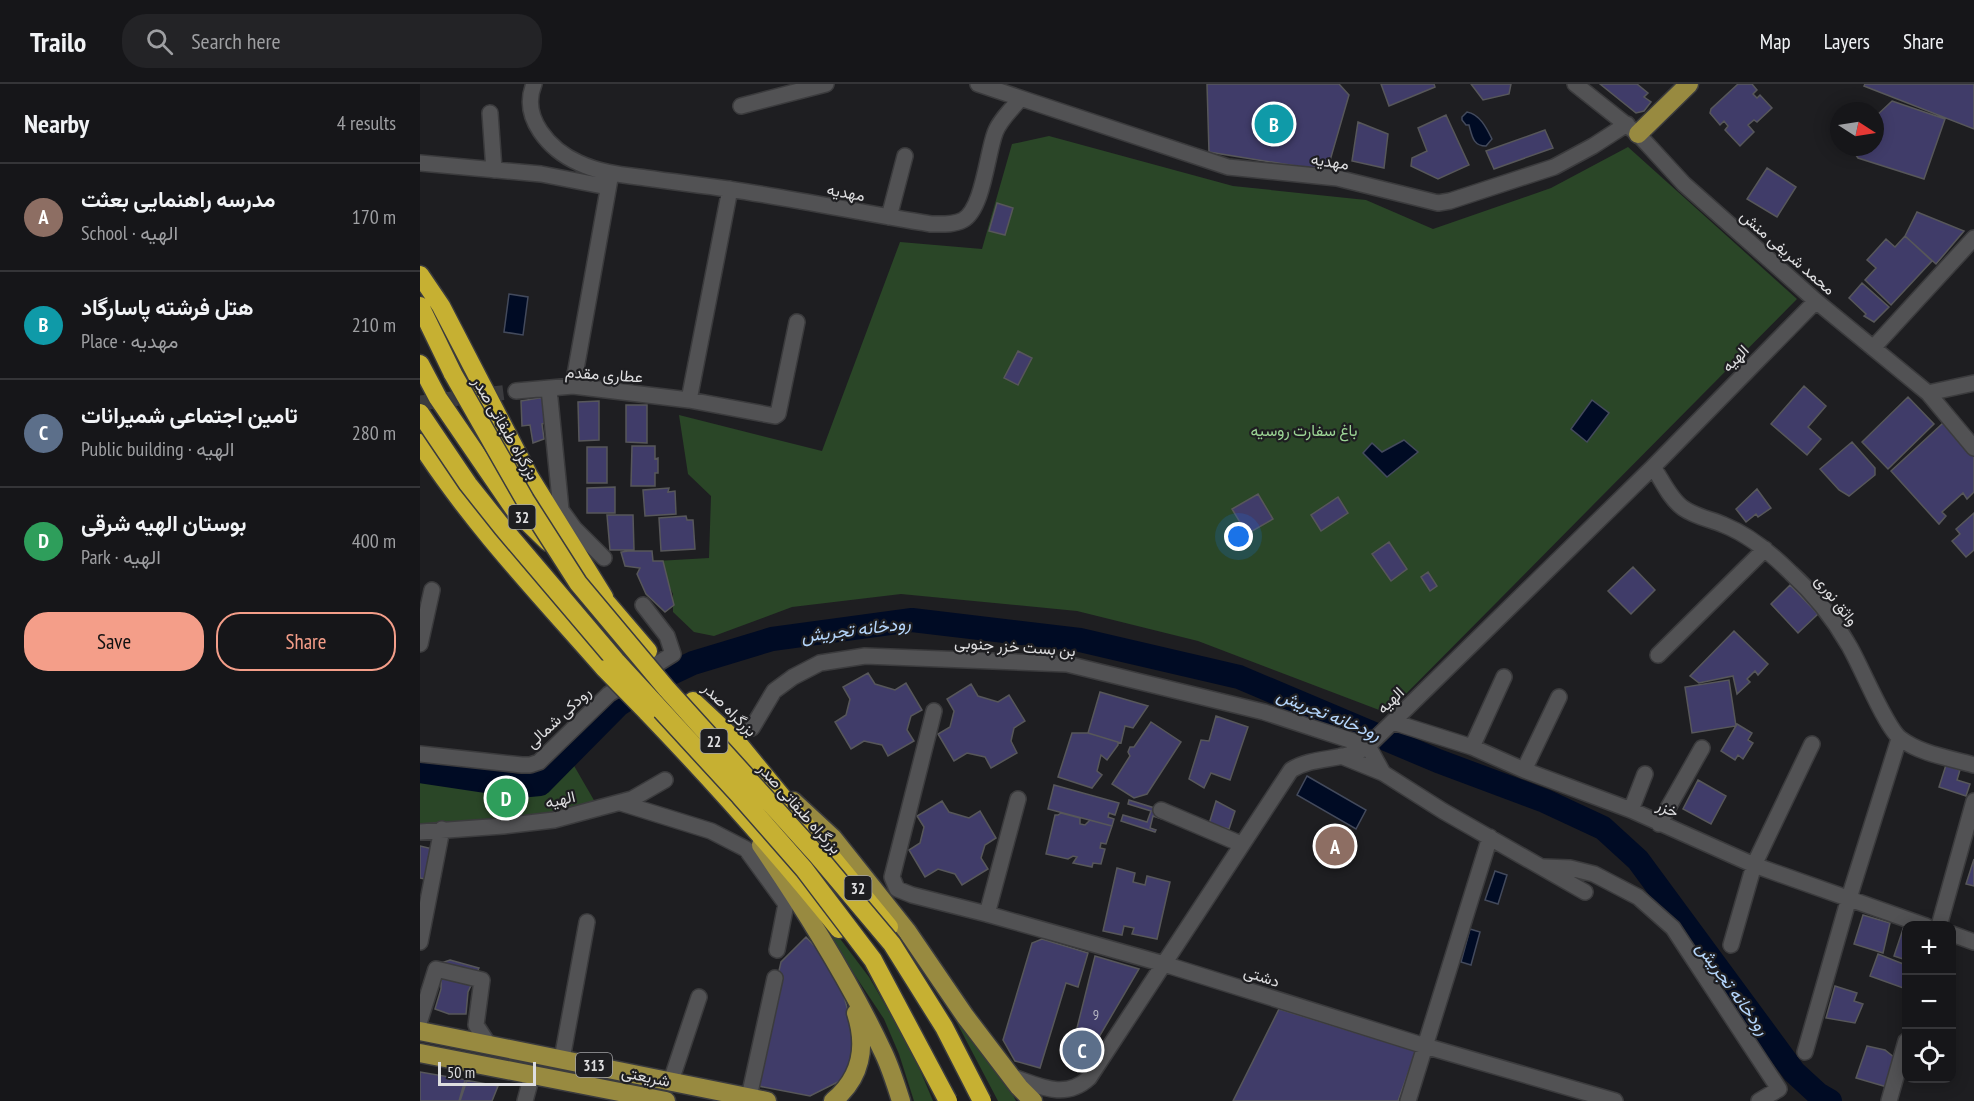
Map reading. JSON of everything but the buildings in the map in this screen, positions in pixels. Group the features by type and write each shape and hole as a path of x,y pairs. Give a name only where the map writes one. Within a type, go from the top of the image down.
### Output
{"highway":[{"path":"420,275 441,306 529,476 604,597"},
{"name":"22","path":"420,306 441,351"},
{"path":"420,326 441,351"},
{"name":"بزرگراه طبقاتی صدر","path":"441,351 525,500 578,583 666,688 817,855 892,944 944,1027 984,1101"},
{"name":"بزرگراه صدر","path":"420,364 438,398 514,509 604,597 693,701 737,742 898,939 947,1025 984,1101"},
{"name":"22","path":"420,413 468,484 503,528 616,661 804,869 873,960 946,1101"},
{"name":"32","path":"420,443 489,536 605,669 733,804 797,877 868,965 946,1101"}],"main road":[{"path":"1633,129 1689,84"},
{"path":"761,771 833,838 907,931 1018,1088 1033,1101"},
{"path":"733,804 788,886 846,983 885,1055 901,1101"},
{"path":"833,1101 853,1081 859,1063 861,1042 858,1018 846,983"},
{"name":"شریعتی","path":"420,1031 758,1099"},
{"name":"شریعتی","path":"420,1053 666,1101"}],"street":[{"path":"534,84 531,106 533,117 549,143 563,154 610,180"},
{"path":"741,106 826,84"},
{"name":"مهدیه","path":"978,84 1227,167 1336,178 1438,203 1554,167 1593,146 1633,129"},
{"name":"محمد شریفی منش","path":"1575,84 1633,129 1684,184 1816,301 1928,393 1974,448"},
{"name":"مهدیه","path":"610,180 730,189 889,218 931,224 952,224 964,220 971,213 996,130 1020,99"},
{"path":"490,113 494,170"},
{"path":"889,218 905,156"},
{"path":"420,163 610,180"},
{"path":"573,386 610,180"},
{"path":"689,400 730,189"},
{"path":"1873,348 1974,238"},
{"name":"الهیه","path":"1018,1088 1060,1091 1072,1090 1081,1086 1089,1078 1291,770 1303,763 1354,754 1369,746 1653,467 1816,301"},
{"name":"عطاری مقدم","path":"516,391 573,386 689,400 771,417 778,414 797,322"},
{"path":"1928,393 1974,383"},
{"path":"549,389 561,510 574,528 604,558"},
{"name":"واثق نوری","path":"1653,467 1680,506 1695,516 1723,524 1737,531 1765,549 1792,573 1826,612 1848,644 1899,739"},
{"path":"1658,655 1765,549"},
{"path":"420,644 432,590"},
{"name":"رودکی شمالی","path":"420,754 530,765 546,756 609,694 673,654 667,636 643,604"},
{"name":"بن بست خزر جنوبی","path":"752,728 774,691 793,677 820,663 866,656 1067,664 1264,712 1369,746"},
{"path":"1472,747 1504,677"},
{"path":"1524,770 1559,697"},
{"name":"دشتی","path":"933,711 892,877 897,889 1164,964 1425,1046 1615,1101"},
{"name":"خزر","path":"1394,723 1472,747 1524,770 1631,810 1754,865 1912,921"},
{"path":"1805,1052 1849,898 1899,739 1922,750 1974,765"},
{"path":"1731,945 1754,865 1812,744"},
{"path":"1369,746 1383,774"},
{"path":"1659,824 1702,748"},
{"path":"1341,756 1383,774 1585,892"},
{"path":"1631,810 1645,774"},
{"name":"الهیه","path":"420,832 540,822 621,803 639,796 665,780"},
{"path":"987,914 1018,799"},
{"path":"1940,921 1974,801"},
{"path":"621,803 711,831 746,849 786,904 777,950"},
{"path":"1161,810 1241,844"},
{"path":"420,942 442,829"},
{"path":"1408,1101 1490,837"},
{"path":"1541,866 1570,868 1594,874 1638,897 1673,928 1779,1089 1759,1101"},
{"path":"562,1059 587,922"},
{"path":"1956,935 1974,942"},
{"path":"420,1020 436,969 482,980 476,1025 489,1045"},
{"path":"758,1099 775,978"},
{"path":"671,1081 699,997"},
{"path":"1890,1101 1902,1056"},
{"path":"525,1101 532,1075"}],"green space":[{"name":"باغ سفارت روسیه","path":"1049,136 1233,186 1366,200 1433,229 1551,188 1628,147 1797,299 1387,713 1198,641 1077,611 901,594 792,607 714,636 694,632 673,612 673,594 657,561 709,558 711,496 688,474 679,415 822,451 900,242 982,249 1012,144"},
{"path":"573,764 595,802 550,814 420,829 420,778 443,779 498,790 534,794 544,792"},
{"path":"817,918 838,936 869,977 912,1051 933,1101 914,1101 899,1054 884,1019"},
{"path":"946,1002 1002,1073 1016,1101 998,1101"}],"water":[{"path":"1467,112 1476,116 1488,131 1492,139 1486,146 1476,142 1469,125 1462,120"},
{"path":"509,294 528,297 523,335 504,332"},
{"path":"1592,400 1609,413 1587,442 1571,429"},
{"path":"1404,440 1418,452 1387,477 1363,453 1372,443 1382,452"},
{"path":"1307,776 1366,810 1356,829 1297,795"},
{"path":"1495,871 1507,875 1498,904 1485,900"},
{"path":"1470,929 1480,932 1471,965 1461,962"}],"waterway":[{"name":"رودخانه تجریش","path":"420,771 519,786 540,784 618,705 657,680 693,663 772,639 912,620 1080,640 1239,677 1438,761 1545,801 1603,828 1638,860 1794,1072 1818,1094 1830,1101"}],"tunnel":[{"path":"420,403 516,391"}],"place":[{"name":"هتل فرشته پاسارگاد","path":"1274,124"},
{"name":"بوستان الهیه شرقی","path":"506,798"},
{"name":"مدرسه راهنمایی بعثت","path":"1335,846"},
{"name":"تامین اجتماعی شمیرانات","path":"1082,1050"}]}
